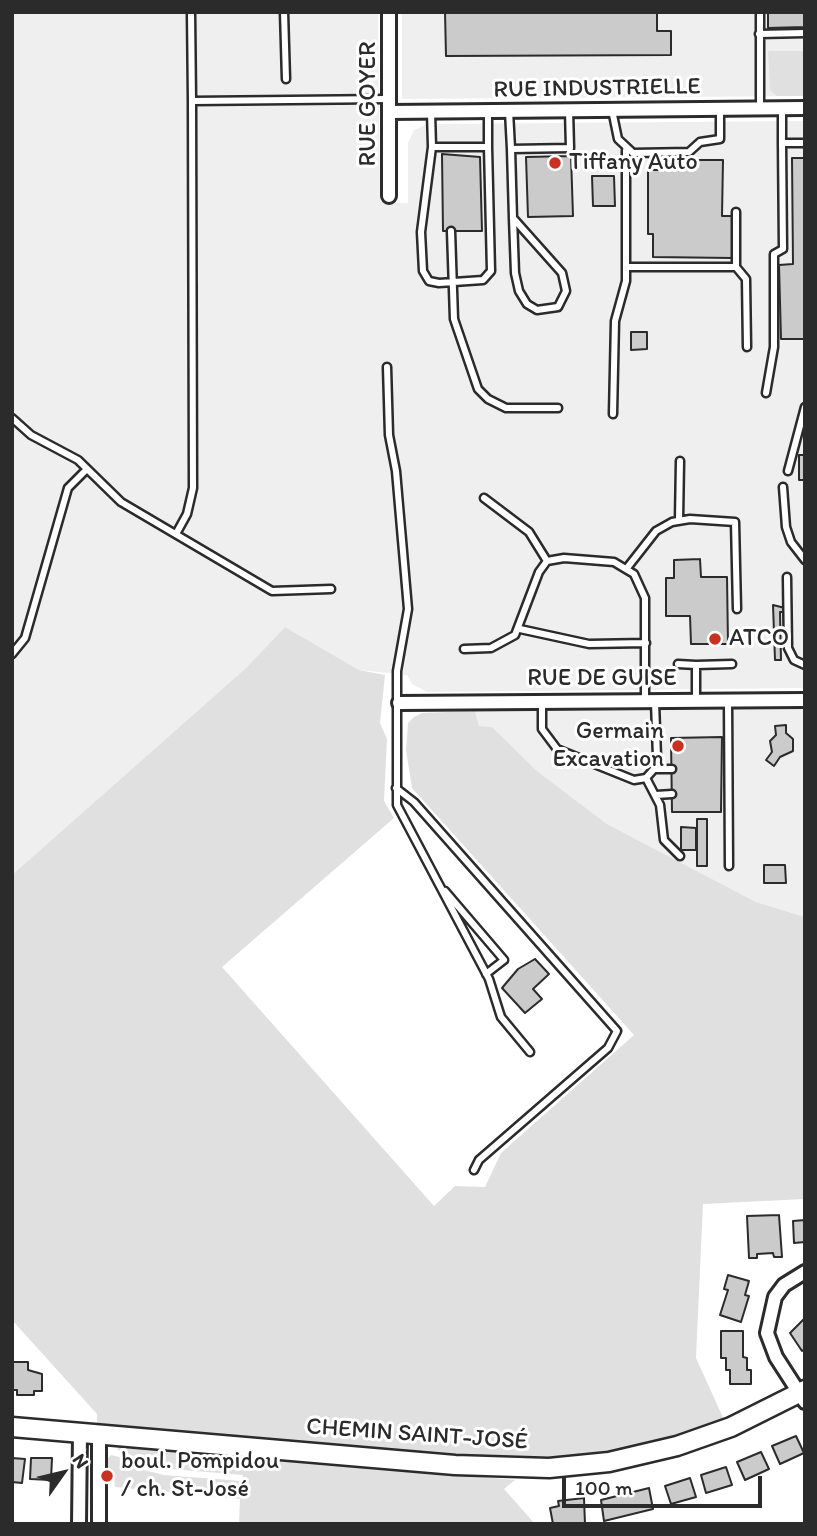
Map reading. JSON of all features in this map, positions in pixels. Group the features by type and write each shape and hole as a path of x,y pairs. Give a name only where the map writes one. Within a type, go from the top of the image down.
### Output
{"street":[{"name":"RUE GOYER","path":"389,12 389,196"},
{"name":"RUE INDUSTRIELLE","path":"390,106 431,112 805,108"},
{"name":"RUE DE GUISE","path":"399,702 805,700"},
{"path":"803,1395 771,1348 767,1324 771,1306 779,1290 805,1272"},
{"name":"CHEMIN SAINT-JOSÉ","path":"12,1427 455,1465 557,1467 608,1462 677,1446 731,1427 803,1395"},
{"path":"79,1524 80,1434"},
{"path":"99,1435 99,1524"}],"lane":[{"path":"176,534 187,514 193,488 191,12"},
{"path":"284,12 286,79"},
{"path":"760,12 760,109"},
{"path":"759,34 805,33"},
{"path":"192,101 390,106"},
{"path":"626,150 633,153 690,152 700,142 720,139 720,109"},
{"path":"766,393 774,348 774,254 783,249 782,109"},
{"path":"511,149 569,148 569,110"},
{"path":"612,110 615,130 626,150 627,267 623,296 615,321 614,414"},
{"path":"431,112 432,148 421,232 423,271 429,281 450,283 483,280 491,271 488,111"},
{"path":"509,111 514,273 519,291 527,304 537,310 558,307 566,291 562,273 513,218"},
{"path":"782,143 805,143"},
{"path":"432,148 488,147"},
{"path":"562,148 562,156"},
{"path":"736,212 736,267 746,279 747,347"},
{"path":"451,231 450,283 454,319 468,366 483,395 506,408 558,408"},
{"path":"627,267 736,267"},
{"path":"387,368 389,435 396,471 408,609 397,671 399,702 396,788 400,811 486,974 501,1017 530,1052"},
{"path":"788,471 805,407"},
{"path":"12,418 31,435 70,454 121,502 272,591 331,590"},
{"path":"679,520 680,461"},
{"path":"12,654 25,638 68,488 88,469"},
{"path":"783,487 786,527 791,542 805,560"},
{"path":"484,498 530,532 547,561"},
{"path":"627,568 656,531 679,520 735,522 737,609"},
{"path":"542,700 542,729 557,749 628,779 646,778 654,769 657,757 650,700 643,590 634,574 627,568 601,561 564,558 547,561"},
{"path":"464,649 500,645 520,629 535,582 547,561"},
{"path":"787,577 788,648 794,660 805,665"},
{"path":"520,629 582,643 646,643"},
{"path":"678,664 732,664"},
{"path":"695,700 696,664"},
{"path":"728,700 725,764 729,793 729,866"},
{"path":"654,769 672,769"},
{"path":"646,778 656,795 662,835 680,856"},
{"path":"396,788 414,802 617,1031 608,1048 479,1160 474,1170"},
{"path":"721,793 729,793"},
{"path":"656,795 672,794"},
{"path":"437,882 504,960 486,974"}],"shaded area":[{"path":"12,12 378,12 380,202 408,203 408,143 414,130 428,124 805,121 805,688 427,692 412,684 407,675 359,670 285,627 246,668 12,875"},
{"path":"402,12 805,12 805,96 402,99"},
{"path":"768,51 805,51 805,96 777,96 770,90"},
{"path":"285,627 359,670 385,675 380,723 387,739 384,801 394,818 222,967 434,1206 455,1186 485,1187 501,1153 634,1035 412,788 406,750 408,723 414,717 422,713 475,711 479,726 492,727 537,771 607,824 756,902 805,917 805,1199 703,1204 696,1358 725,1422 630,1451 512,1460 97,1428 97,1414 12,1320 12,875 246,668"},
{"path":"805,709 805,917 756,902 607,824 537,771 492,727 479,726 475,711"},
{"path":"118,1445 515,1480 504,1489 535,1524 239,1524 240,1499 115,1487 114,1475 108,1471 108,1458 111,1455 123,1458 144,1470 164,1475 242,1481 243,1475 159,1468 118,1450"}],"building":[{"path":"445,12 657,12 657,31 671,31 671,55 446,56"},
{"path":"768,12 805,12 805,27 768,28"},
{"path":"442,154 480,157 482,231 443,231"},
{"path":"571,156 573,216 528,217 526,157"},
{"path":"792,158 805,158 805,339 781,339 779,265 793,264"},
{"path":"663,160 723,160 722,216 732,216 732,258 653,257 653,234 648,234 648,170 664,170"},
{"path":"592,176 614,176 615,206 593,206"},
{"path":"631,332 647,332 647,349 631,350"},
{"path":"799,455 805,455 805,480 799,480"},
{"path":"700,559 701,577 727,577 728,644 691,644 690,616 666,616 666,578 674,578 674,560"},
{"path":"773,605 785,608 785,612 780,612 781,660 775,660"},
{"path":"786,725 786,733 793,739 793,751 780,757 774,766 766,760 772,752 770,741 776,735 775,726"},
{"path":"722,737 721,812 672,812 671,738"},
{"path":"697,819 707,819 707,866 697,866"},
{"path":"681,827 696,828 696,850 681,850"},
{"path":"764,865 785,865 786,883 764,883"},
{"path":"535,959 549,974 533,989 542,999 525,1013 502,988 518,969"},
{"path":"779,1215 782,1257 774,1257 773,1253 757,1254 757,1258 749,1258 747,1216"},
{"path":"805,1220 805,1242 794,1243 793,1221"},
{"path":"728,1275 749,1281 745,1295 749,1296 741,1322 720,1315 728,1290 724,1289"},
{"path":"805,1318 805,1349 802,1351 790,1333"},
{"path":"721,1331 743,1331 743,1357 747,1358 747,1370 751,1370 751,1384 730,1384 730,1370 726,1370 726,1358 721,1358"},
{"path":"12,1362 28,1362 28,1370 42,1374 42,1391 34,1391 34,1395 17,1395 17,1390 13,1390"},
{"path":"796,1436 804,1453 780,1464 772,1446"},
{"path":"761,1452 769,1469 745,1480 737,1462"},
{"path":"12,1458 25,1459 22,1483 12,1482"},
{"path":"31,1458 52,1458 51,1480 30,1479"},
{"path":"726,1467 732,1485 706,1493 701,1475"},
{"path":"690,1478 696,1497 671,1504 665,1486"},
{"path":"649,1488 653,1509 604,1521 601,1500"},
{"path":"584,1498 585,1524 553,1524 550,1508 559,1506 558,1501"}],"place":[{"name":"Tiffany Auto","path":"555,163"},
{"name":"ATCO","path":"715,639"},
{"name":"Germain Excavation","path":"678,746"},
{"name":"boul. Pompidou / ch. St-José","path":"107,1476"}]}
